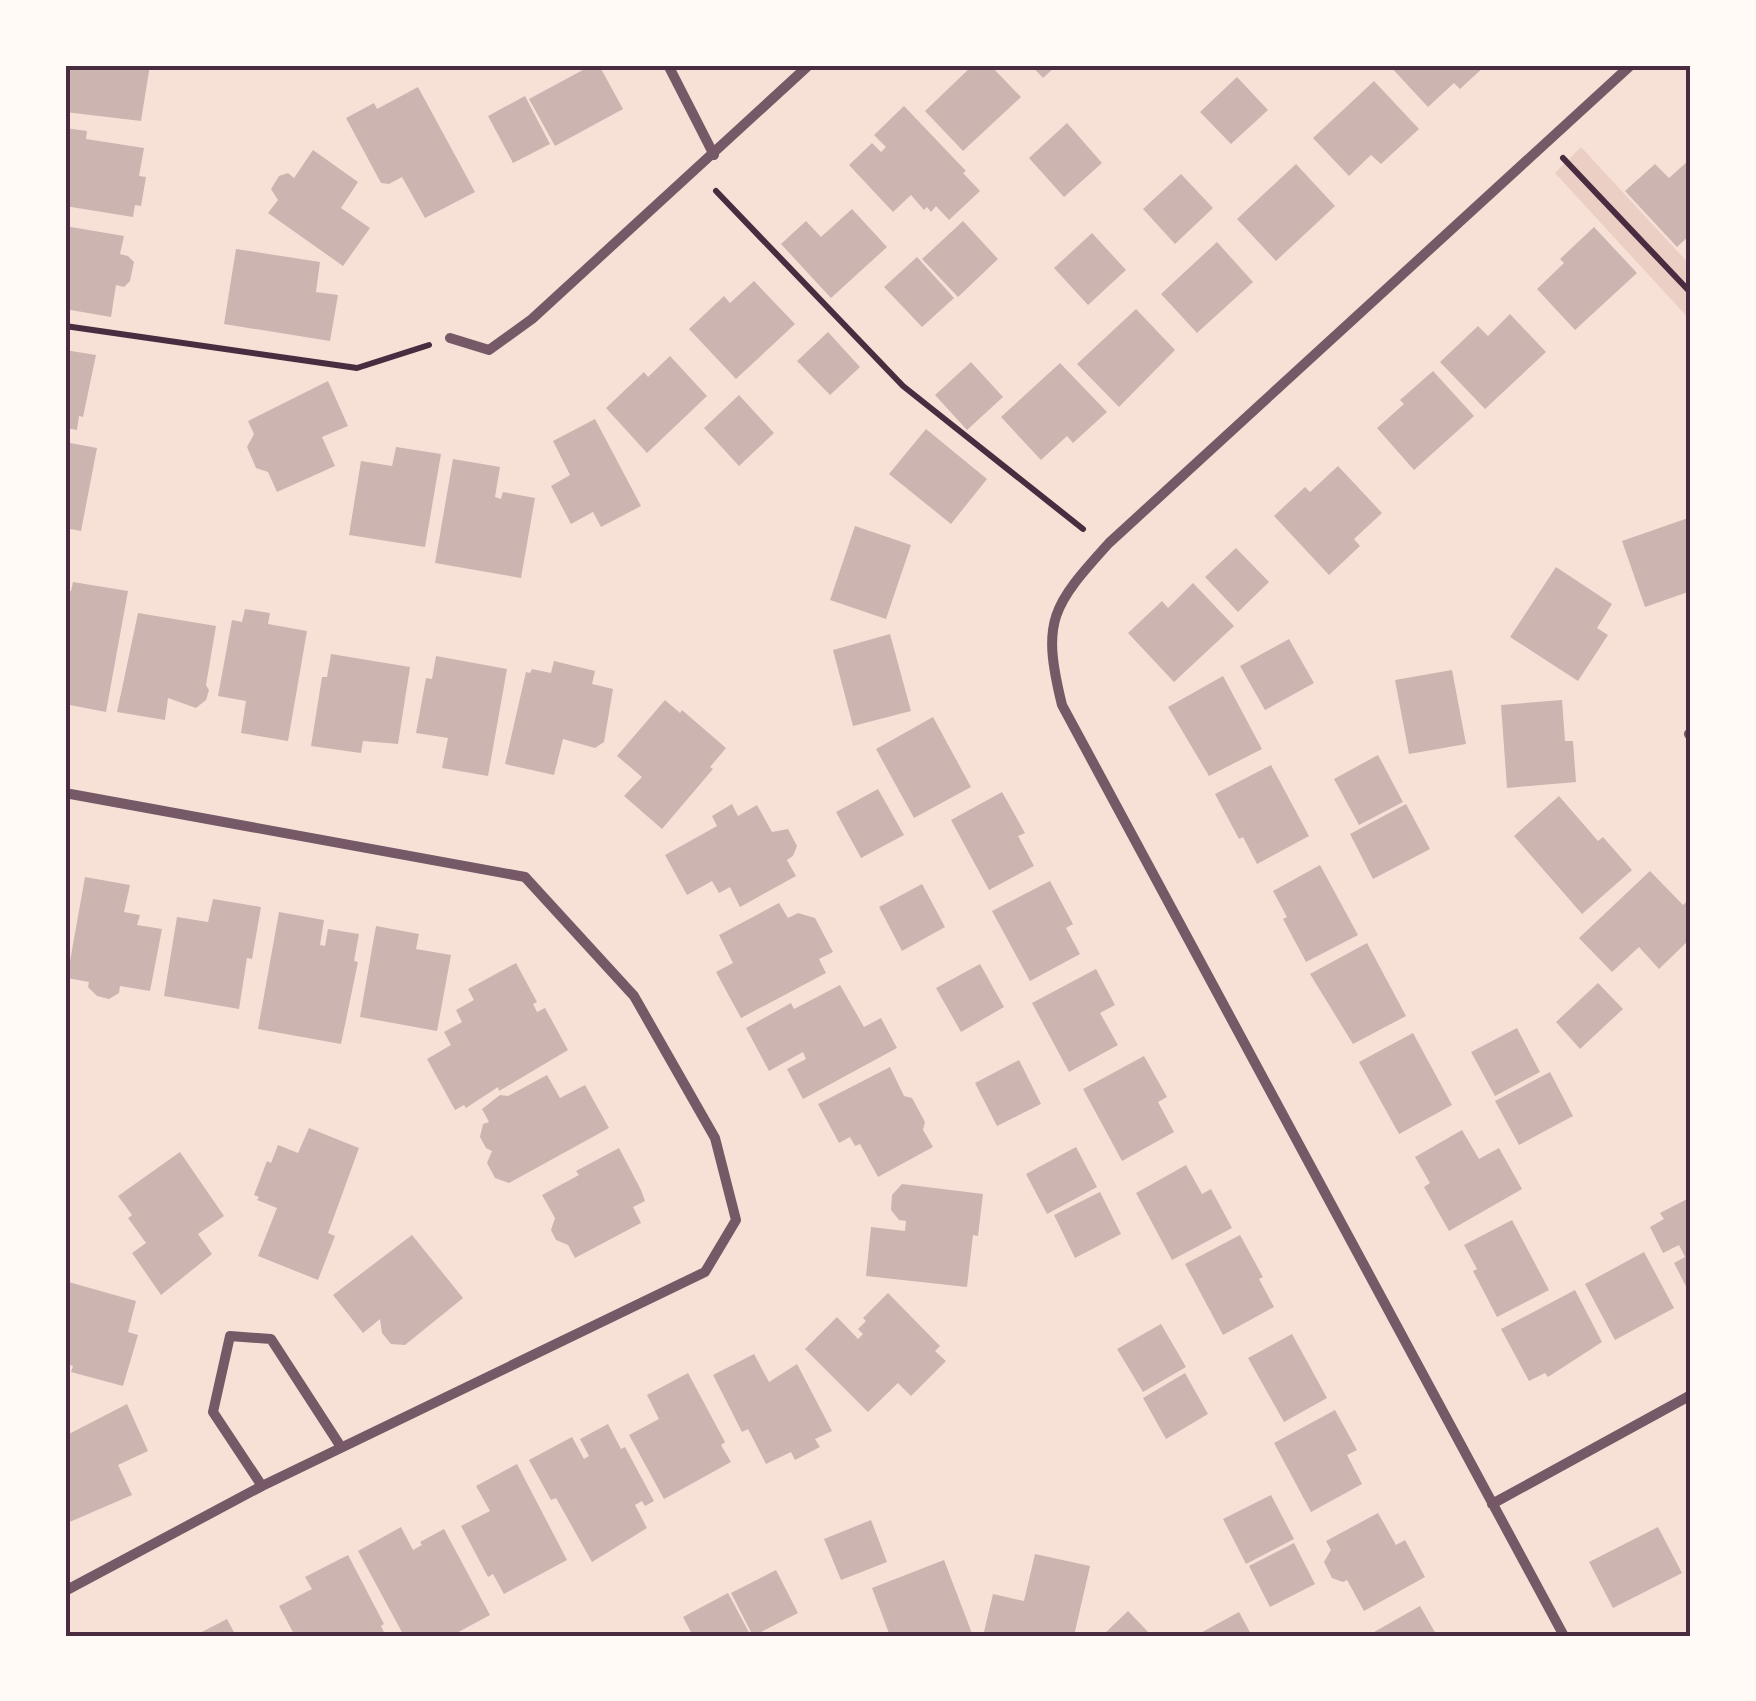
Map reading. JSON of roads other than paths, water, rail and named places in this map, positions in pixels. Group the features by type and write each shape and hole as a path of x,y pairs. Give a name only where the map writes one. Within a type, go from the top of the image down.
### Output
{"street":[{"path":"668,65 714,155"},
{"path":"450,338 490,350 532,319 809,65"},
{"path":"1564,1636 1062,706 1050,634 1068,589 1109,544 1631,65"},
{"path":"65,793 525,877 634,996 715,1138 736,1220 705,1272 262,1486 65,1591"},
{"path":"262,1486 213,1412 230,1336 272,1338 341,1448"},
{"path":"1492,1504 1691,1395"}]}
